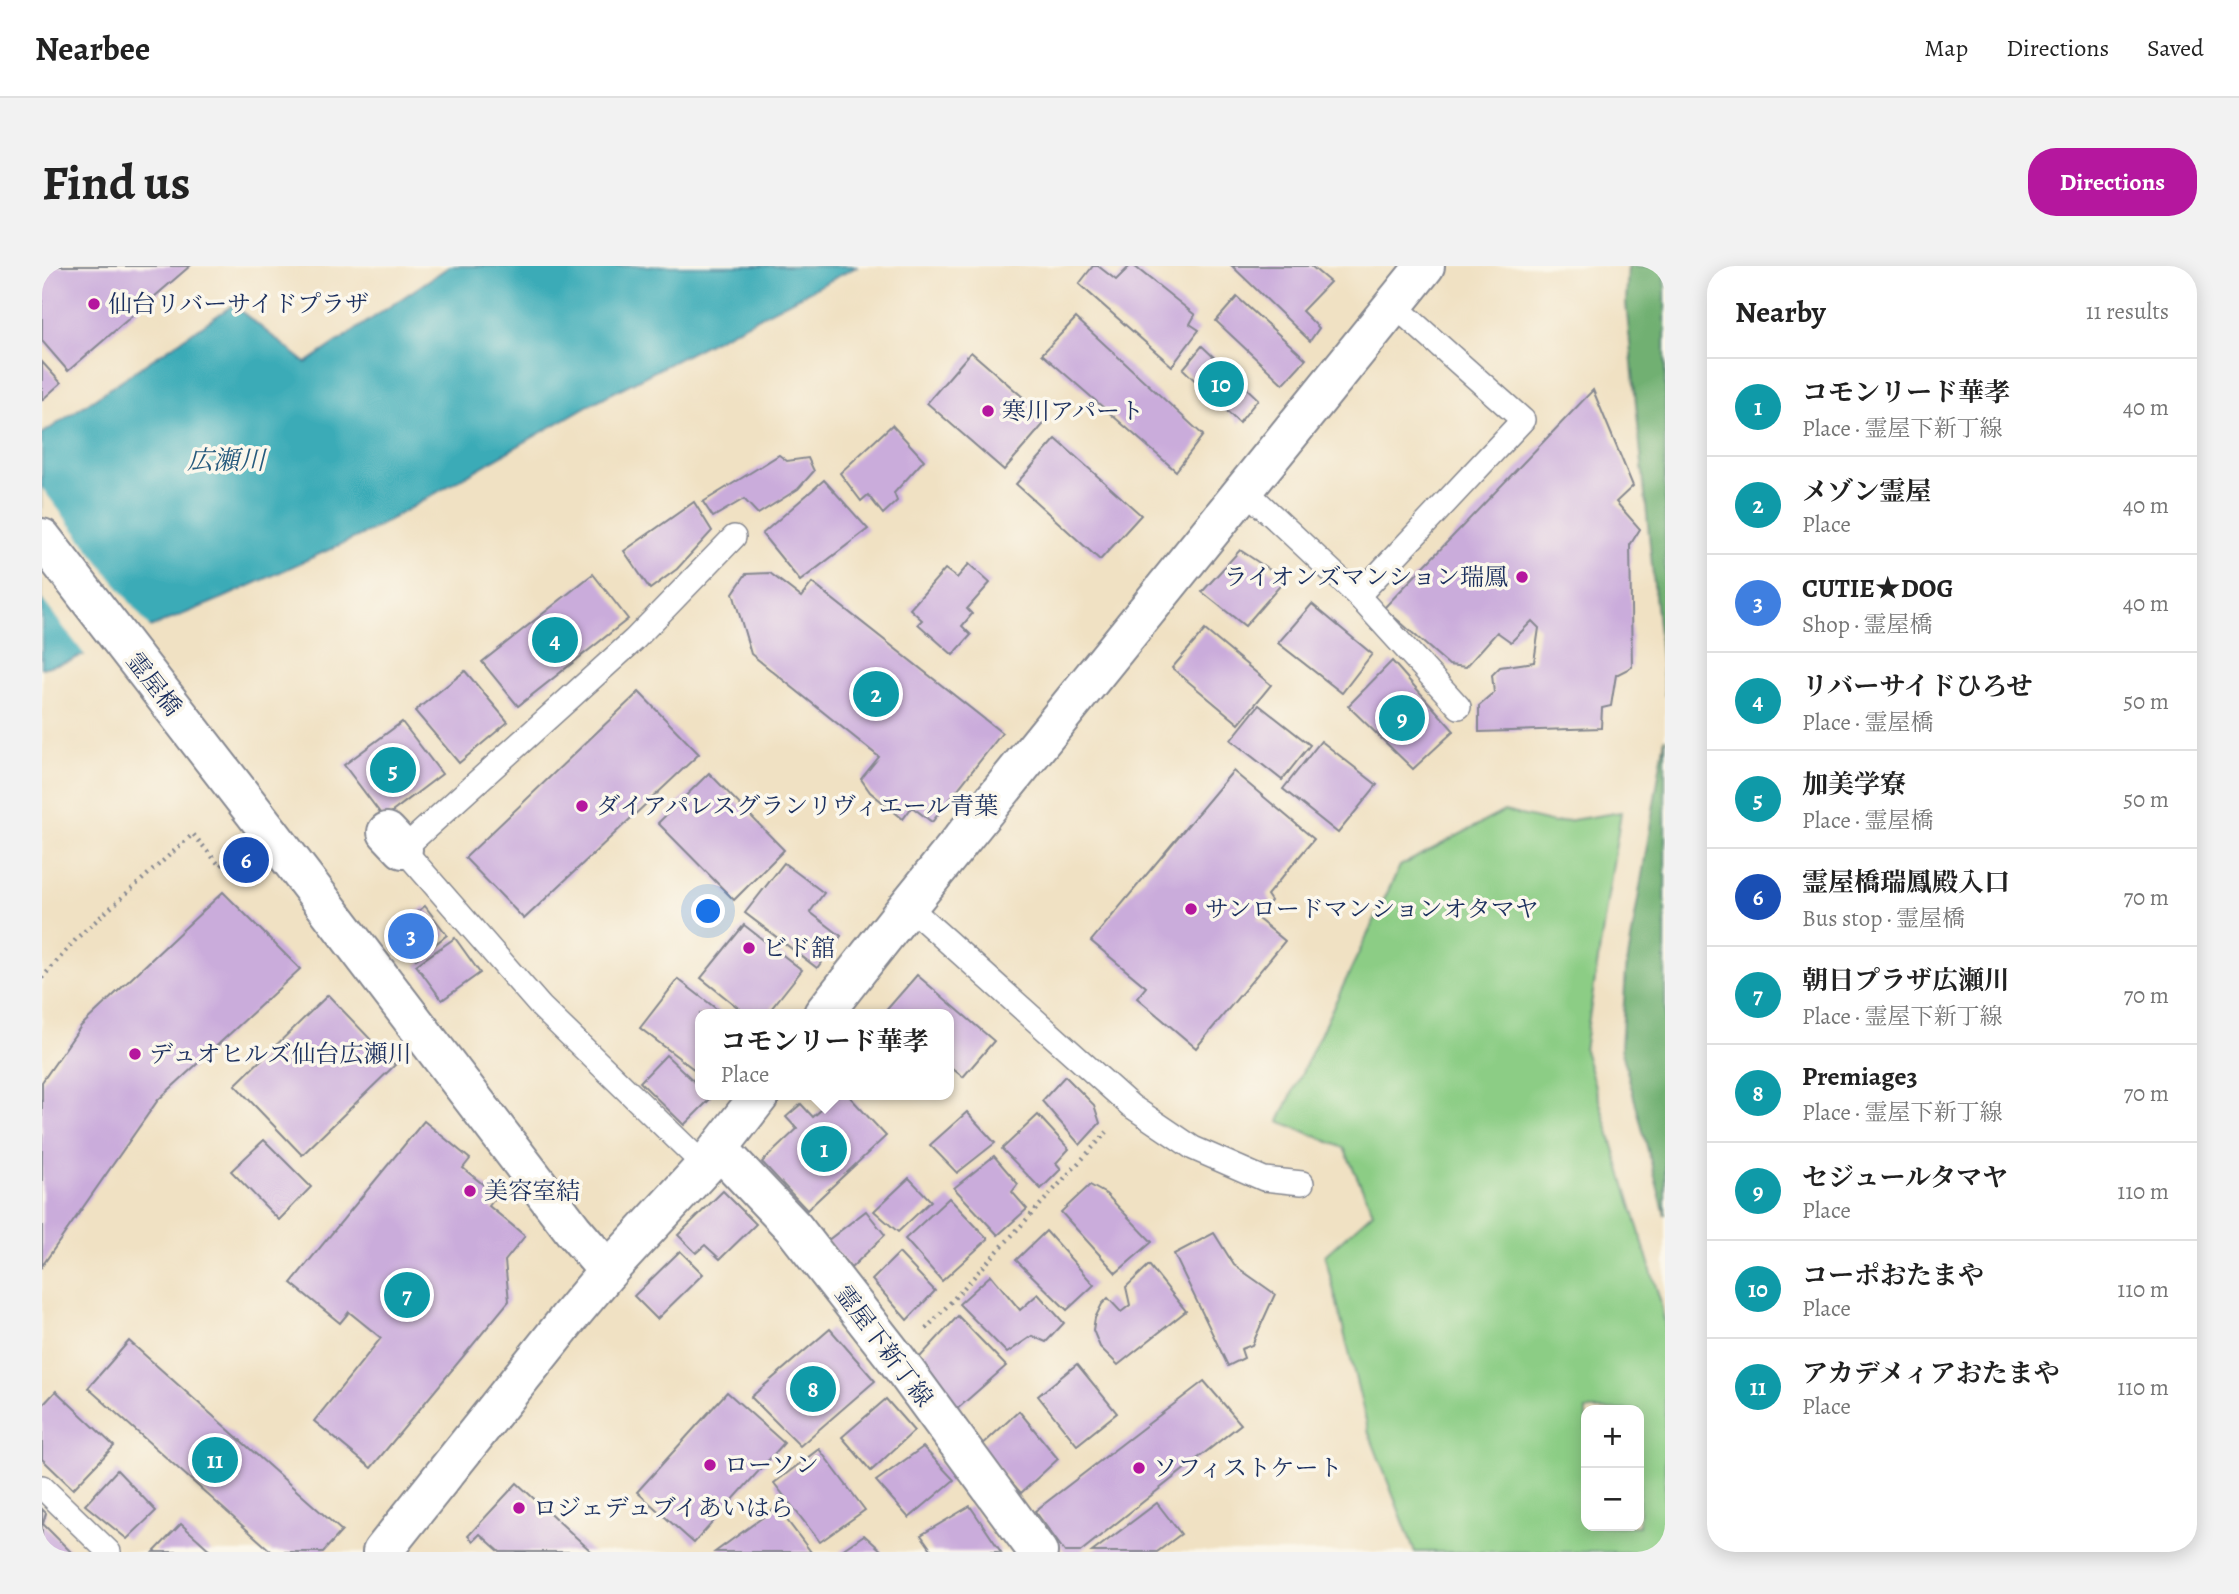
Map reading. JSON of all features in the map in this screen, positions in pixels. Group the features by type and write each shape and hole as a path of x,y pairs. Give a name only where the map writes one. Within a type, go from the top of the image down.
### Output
{"street":[{"path":"827,1009 1425,266"},
{"name":"霊屋橋","path":"42,538 565,1219 608,1271"},
{"path":"382,1552 608,1271 712,1158 756,1100"},
{"name":"霊屋下新丁線","path":"712,1158 793,1227 897,1360 1038,1552"}],"lane":[{"path":"1357,596 1523,420 1394,305"},
{"path":"1245,490 1357,596 1459,706"},
{"path":"712,1158 541,1007 395,841 634,640 734,537"},
{"path":"908,906 1132,1106 1193,1148 1265,1179 1302,1183"},
{"path":"42,1487 109,1552"}],"path":[{"path":"42,978 78,937 192,834 220,866 256,815"},
{"path":"897,1360 1132,1106"}],"green space":[{"path":"1628,266 1665,266 1665,696 1626,303"},
{"path":"1665,738 1665,1215 1621,1048 1626,971"},
{"path":"1504,811 1554,823 1621,812 1584,1050 1665,1324 1665,1552 1415,1552 1369,1433 1325,1255 1373,1212 1344,1148 1279,1121 1400,866"}],"water":[{"name":"広瀬川","path":"450,266 858,266 589,405 370,531 223,598 69,661 42,668 42,434 233,305 306,363"}],"pier":[{"path":"42,488 152,631 87,658 42,599"}],"building":[{"name":"仙台リバーサイドプラザ","path":"42,266 190,266 68,371 42,341"},
{"path":"1093,266 1098,266 1116,280 1130,266 1134,266 1195,315 1190,324 1199,330 1172,366 1079,284"},
{"path":"1232,266 1311,266 1330,282 1302,311 1319,328 1310,341"},
{"path":"1237,297 1306,359 1283,384 1216,321"},
{"path":"1076,318 1203,435 1176,471 1042,354"},
{"path":"1202,346 1258,399 1239,423 1183,369"},
{"name":"寒川アパート","path":"971,352 1048,419 1004,470 927,403"},
{"path":"42,362 61,383 42,400"},
{"name":"ライオンズマンション瑞鳳","path":"1593,390 1633,486 1616,502 1640,529 1630,545 1632,667 1616,675 1611,706 1602,708 1601,728 1479,732 1479,706 1494,693 1492,675 1500,667 1534,662 1539,628 1532,621 1511,642 1497,632 1466,667 1449,665 1384,608"},
{"path":"892,425 924,460 894,493 897,501 883,514 868,495 861,501 840,473"},
{"path":"1056,439 1141,515 1100,560 1016,484"},
{"path":"779,455 787,461 808,458 814,471 798,489 758,514 744,499 713,517 703,502"},
{"path":"824,480 868,529 800,581 762,534"},
{"path":"694,502 712,531 677,569 650,589 624,551"},
{"path":"1240,550 1285,580 1245,626 1202,592"},
{"path":"969,564 990,583 967,609 972,614 962,626 971,635 953,655 918,624 922,620 910,609 945,569 957,578"},
{"path":"770,573 801,597 812,583 1002,733 932,822 912,807 903,819 870,792 861,779 879,757 751,654 733,593 746,574"},
{"path":"593,574 628,619 518,706 482,662"},
{"path":"1312,604 1372,654 1342,693 1278,643"},
{"path":"1205,630 1271,685 1239,724 1172,668"},
{"path":"1392,661 1454,731 1413,769 1348,706"},
{"path":"465,671 508,722 459,763 415,711"},
{"name":"ダイアパレスグランリヴィエール青葉","path":"639,692 699,754 524,919 465,858"},
{"path":"1259,705 1310,745 1282,780 1231,740"},
{"path":"402,722 442,774 384,818 344,765"},
{"path":"1321,741 1377,785 1338,833 1283,789"},
{"name":"サンロードマンションオタマヤ","path":"1233,771 1314,839 1267,895 1271,901 1257,918 1285,941 1196,1048 1137,998 1146,987 1091,941"},
{"path":"709,773 784,850 734,900 658,823"},
{"path":"784,863 824,893 810,912 841,936 817,968 745,913"},
{"name":"デュオヒルズ仙台広瀬川","path":"223,892 300,969 158,1100 42,1266 42,1082 81,1026"},
{"path":"425,906 447,935 416,959 394,930"},
{"name":"ビド舘","path":"744,925 802,970 771,1009 740,1009 701,978"},
{"path":"455,938 480,973 442,1000 416,965"},
{"path":"917,975 994,1041 963,1077 954,1070 954,1009 887,1009"},
{"path":"678,979 717,1009 695,1009 695,1070 640,1028"},
{"path":"328,995 395,1065 302,1155 235,1085"},
{"path":"666,1055 695,1082 695,1100 709,1100 684,1125 640,1082"},
{"path":"1065,1076 1094,1105 1100,1123 1080,1145 1042,1101"},
{"path":"832,1100 853,1100 886,1136 807,1210 762,1162 797,1129 786,1117 801,1104 813,1117"},
{"path":"967,1112 995,1143 957,1173 930,1145"},
{"path":"1038,1115 1069,1149 1056,1163 1061,1169 1041,1189 1002,1149"},
{"path":"424,1121 470,1159 463,1168 497,1196 489,1206 525,1236 505,1261 509,1301 371,1468 314,1421 381,1338 349,1312 340,1323 291,1283"},
{"path":"264,1140 311,1187 279,1220 231,1171"},
{"path":"994,1156 1018,1184 1012,1192 1027,1209 998,1235 954,1188"},
{"path":"909,1178 931,1201 898,1232 874,1211"},
{"path":"1090,1185 1106,1194 1152,1242 1116,1273 1061,1212"},
{"path":"723,1191 756,1224 720,1259 705,1245 696,1253 678,1235"},
{"path":"949,1198 988,1239 942,1281 905,1239"},
{"path":"866,1211 885,1235 851,1268 827,1241"},
{"path":"1046,1231 1094,1285 1067,1310 1016,1260"},
{"path":"1214,1233 1234,1265 1275,1294 1252,1345 1241,1349 1244,1358 1228,1366 1174,1254"},
{"path":"680,1251 703,1274 657,1319 634,1296"},
{"path":"899,1253 935,1291 907,1320 872,1280"},
{"path":"1149,1265 1186,1311 1118,1365 1100,1347 1093,1330 1095,1318 1108,1298 1121,1312 1130,1305 1126,1287"},
{"path":"991,1275 1020,1310 1038,1294 1064,1323 1046,1342 1032,1336 1007,1353 959,1304"},
{"path":"958,1316 1006,1366 956,1410 919,1358"},
{"path":"830,1329 875,1381 800,1446 751,1397"},
{"path":"129,1341 342,1531 323,1552 272,1552 88,1388"},
{"path":"1077,1364 1117,1413 1077,1445 1038,1396"},
{"name":"ソフィストケート","path":"1204,1381 1241,1424 1080,1552 1065,1552 1035,1511"},
{"path":"56,1391 114,1446 73,1489 42,1459 42,1406"},
{"path":"727,1392 784,1443 694,1543 637,1492"},
{"path":"886,1399 914,1431 871,1471 842,1437"},
{"path":"1019,1411 1058,1459 1021,1493 980,1447"},
{"path":"923,1447 954,1480 909,1518 876,1481"},
{"path":"819,1449 865,1510 820,1542 774,1483"},
{"path":"117,1470 156,1511 127,1539 85,1505"},
{"name":"ロジェデュブイあいはら","path":"517,1483 592,1552 500,1552 480,1534 473,1541 468,1536"},
{"path":"1157,1503 1181,1534 1157,1552 1092,1552"},
{"path":"970,1506 1001,1552 933,1552 921,1535"},
{"path":"777,1507 811,1552 715,1552"},
{"path":"42,1509 46,1513 43,1524 71,1552 42,1552"},
{"path":"181,1524 212,1552 154,1552"},
{"path":"864,1535 883,1552 839,1552"}],"place":[{"name":"仙台リバーサイドプラザ","path":"94,304"},
{"name":"コーポおたまや","path":"1221,384"},
{"name":"寒川アパート","path":"988,411"},
{"name":"ライオンズマンション瑞鳳","path":"1522,577"},
{"name":"リバーサイドひろせ","path":"555,640"},
{"name":"メゾン霊屋","path":"876,694"},
{"name":"セジュールタマヤ","path":"1402,718"},
{"name":"加美学寮","path":"393,770"},
{"name":"ダイアパレスグランリヴィエール青葉","path":"582,806"},
{"name":"霊屋橋瑞鳳殿入口","path":"246,860"},
{"name":"サンロードマンションオタマヤ","path":"1191,909"},
{"name":"CUTIE★DOG","path":"411,936"},
{"name":"ビド舘","path":"749,948"},
{"name":"デュオヒルズ仙台広瀬川","path":"135,1054"},
{"name":"コモンリード華孝","path":"824,1149"},
{"name":"美容室結","path":"470,1191"},
{"name":"朝日プラザ広瀬川","path":"407,1295"},
{"name":"Premiage3","path":"813,1389"},
{"name":"アカデメィアおたまや","path":"215,1460"},
{"name":"ローソン","path":"710,1465"},
{"name":"ソフィストケート","path":"1139,1468"},
{"name":"ロジェデュブイあいはら","path":"519,1508"}]}
